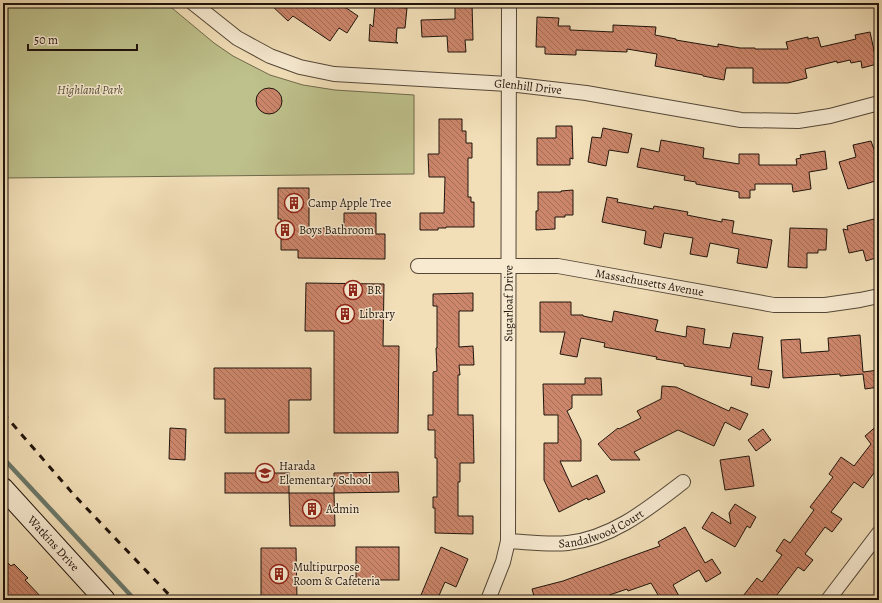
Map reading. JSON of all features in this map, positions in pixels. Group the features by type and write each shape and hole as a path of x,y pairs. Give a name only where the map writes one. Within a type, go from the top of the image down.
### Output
{"street":[{"name":"Glenhill Drive","path":"193,3 237,38 270,56 300,68 334,74 508,84 586,93 741,120 798,121 830,116 879,103"},
{"name":"Sugarloaf Drive","path":"488,600 503,562 508,540 509,3"},
{"name":"Massachusetts Avenue","path":"418,266 558,266 774,305 825,305 879,296"},
{"name":"Sandalwood Court","path":"508,540 546,544 593,538 618,527 644,511 683,482"},
{"name":"Watkins Drive","path":"3,488 105,600"},
{"path":"828,600 879,533"}],"green space":[{"name":"Highland Park","path":"3,3 166,3 214,43 233,56 270,75 303,85 335,90 414,95 414,174 3,178"}],"building":[{"path":"269,3 339,3 358,16 347,33 339,28 330,41 293,16 288,21"},
{"path":"455,3 472,3 473,40 465,40 466,52 448,52 447,36 422,37 421,20 455,19"},
{"path":"375,6 407,8 405,28 397,28 396,42 398,43 369,41 370,24 373,27"},
{"path":"537,17 559,18 558,26 570,26 570,30 613,32 613,25 656,27 655,35 676,40 718,47 718,44 755,49 788,49 786,42 808,37 808,39 818,37 821,47 856,39 855,35 870,32 877,64 862,68 861,61 851,63 850,60 837,63 837,61 805,69 807,78 788,83 753,83 753,68 726,68 724,80 655,66 657,54 627,49 627,52 576,50 576,55 545,54 545,47 536,47"},
{"path":"269,88 278,92 282,101 278,110 269,114 260,110 256,101 260,92"},
{"path":"439,119 462,119 462,131 466,131 466,143 472,143 472,158 468,158 468,197 471,197 471,202 474,202 474,227 446,227 438,228 438,230 420,230 420,213 444,213 445,177 429,177 428,154 439,154"},
{"path":"556,126 572,126 573,159 570,158 570,165 537,165 537,138 556,138"},
{"path":"603,128 632,134 628,153 609,150 606,166 588,162 592,137 601,138"},
{"path":"661,140 704,148 703,158 739,164 739,154 759,154 759,165 797,165 796,159 801,158 800,155 825,151 827,169 809,172 811,189 793,192 792,184 755,184 755,190 750,190 750,198 739,198 739,192 696,184 696,182 684,180 685,176 637,167 641,148 659,152"},
{"path":"871,141 879,163 879,168 876,169 879,180 848,189 839,162 856,157 853,145"},
{"path":"278,188 309,188 309,228 344,228 344,213 376,213 376,234 385,234 385,259 298,258 298,250 281,250 281,219 278,219"},
{"path":"573,190 573,215 555,217 555,229 536,230 538,192 561,192"},
{"path":"607,197 618,199 617,202 653,209 654,206 688,212 687,215 722,222 722,219 734,221 732,233 772,240 767,268 737,263 739,249 710,243 707,257 690,254 693,238 664,233 661,248 644,244 646,231 602,222"},
{"path":"874,219 879,240 879,257 866,261 863,250 849,253 843,229 848,230 847,226"},
{"path":"790,228 827,229 826,250 818,250 818,253 807,253 807,268 788,267"},
{"path":"306,283 384,284 383,346 399,346 398,433 334,433 334,331 305,331"},
{"path":"473,293 473,311 459,311 459,347 473,346 474,365 459,365 458,415 473,415 474,463 460,463 460,482 458,482 458,516 473,516 473,534 435,533 435,508 433,508 433,497 437,497 437,458 435,458 435,430 428,430 428,415 433,415 433,372 437,371 437,306 433,306 433,294"},
{"path":"540,302 571,302 571,315 583,315 612,322 614,311 658,320 655,331 686,337 687,326 705,329 703,344 730,348 733,333 763,337 758,369 772,371 769,388 751,385 752,377 684,366 684,364 656,359 657,357 604,347 605,343 581,338 577,357 560,354 565,332 540,332"},
{"path":"860,335 863,372 879,370 879,387 865,389 863,374 783,378 781,340 800,339 801,353 829,351 828,338"},
{"path":"214,368 311,368 311,400 289,400 289,433 225,433 225,399 214,399"},
{"path":"585,378 601,378 602,395 572,395 572,408 567,411 581,440 581,461 560,461 572,487 597,475 605,492 588,500 587,498 559,512 544,480 544,443 558,443 558,415 544,415 543,384 585,384"},
{"path":"662,386 676,387 729,411 731,407 748,414 740,430 725,422 714,446 678,430 634,452 640,460 611,460 598,444 618,428 619,429 641,418 637,411 661,399"},
{"path":"879,424 879,466 863,488 854,482 831,512 842,519 832,532 825,527 805,554 813,560 804,571 798,567 773,600 740,600 757,578 762,582 782,555 776,551 784,539 790,543 814,510 810,507 833,477 829,474 841,457 854,466 871,444 865,436"},
{"path":"170,428 186,429 185,460 169,459"},
{"path":"763,429 771,440 756,451 748,440"},
{"path":"749,456 754,486 725,490 720,460"},
{"path":"398,472 399,492 334,493 334,473"},
{"path":"225,473 289,473 289,493 225,493"},
{"name":"Admin","path":"289,493 334,493 335,526 290,526"},
{"path":"735,504 756,517 750,528 747,526 735,547 702,528 712,512 731,524 729,513"},
{"path":"685,527 705,563 712,559 721,573 706,582 699,570 673,585 679,596 673,600 661,600 651,583 628,591 627,589 595,600 535,600 532,589 563,581 660,546 658,542"},
{"path":"356,547 399,547 399,580 356,580"},
{"path":"441,547 468,559 456,587 445,582 437,600 433,600 421,595"},
{"name":"Multipurpose Room & Cafeteria","path":"261,548 296,548 297,600 261,600"},
{"path":"3,558 11,566 14,564 28,578 25,580 44,600 3,600"}],"waterway":[{"path":"3,458 135,600"}],"railway":[{"path":"3,413 74,495 174,600"}],"place":[{"name":"Camp Apple Tree","path":"294,203"},
{"name":"Boys Bathroom","path":"285,230"},
{"name":"BR","path":"353,290"},
{"name":"Library","path":"345,314"},
{"name":"Harada Elementary School","path":"265,473"},
{"name":"Admin","path":"312,509"},
{"name":"Multipurpose Room & Cafeteria","path":"279,574"}]}
